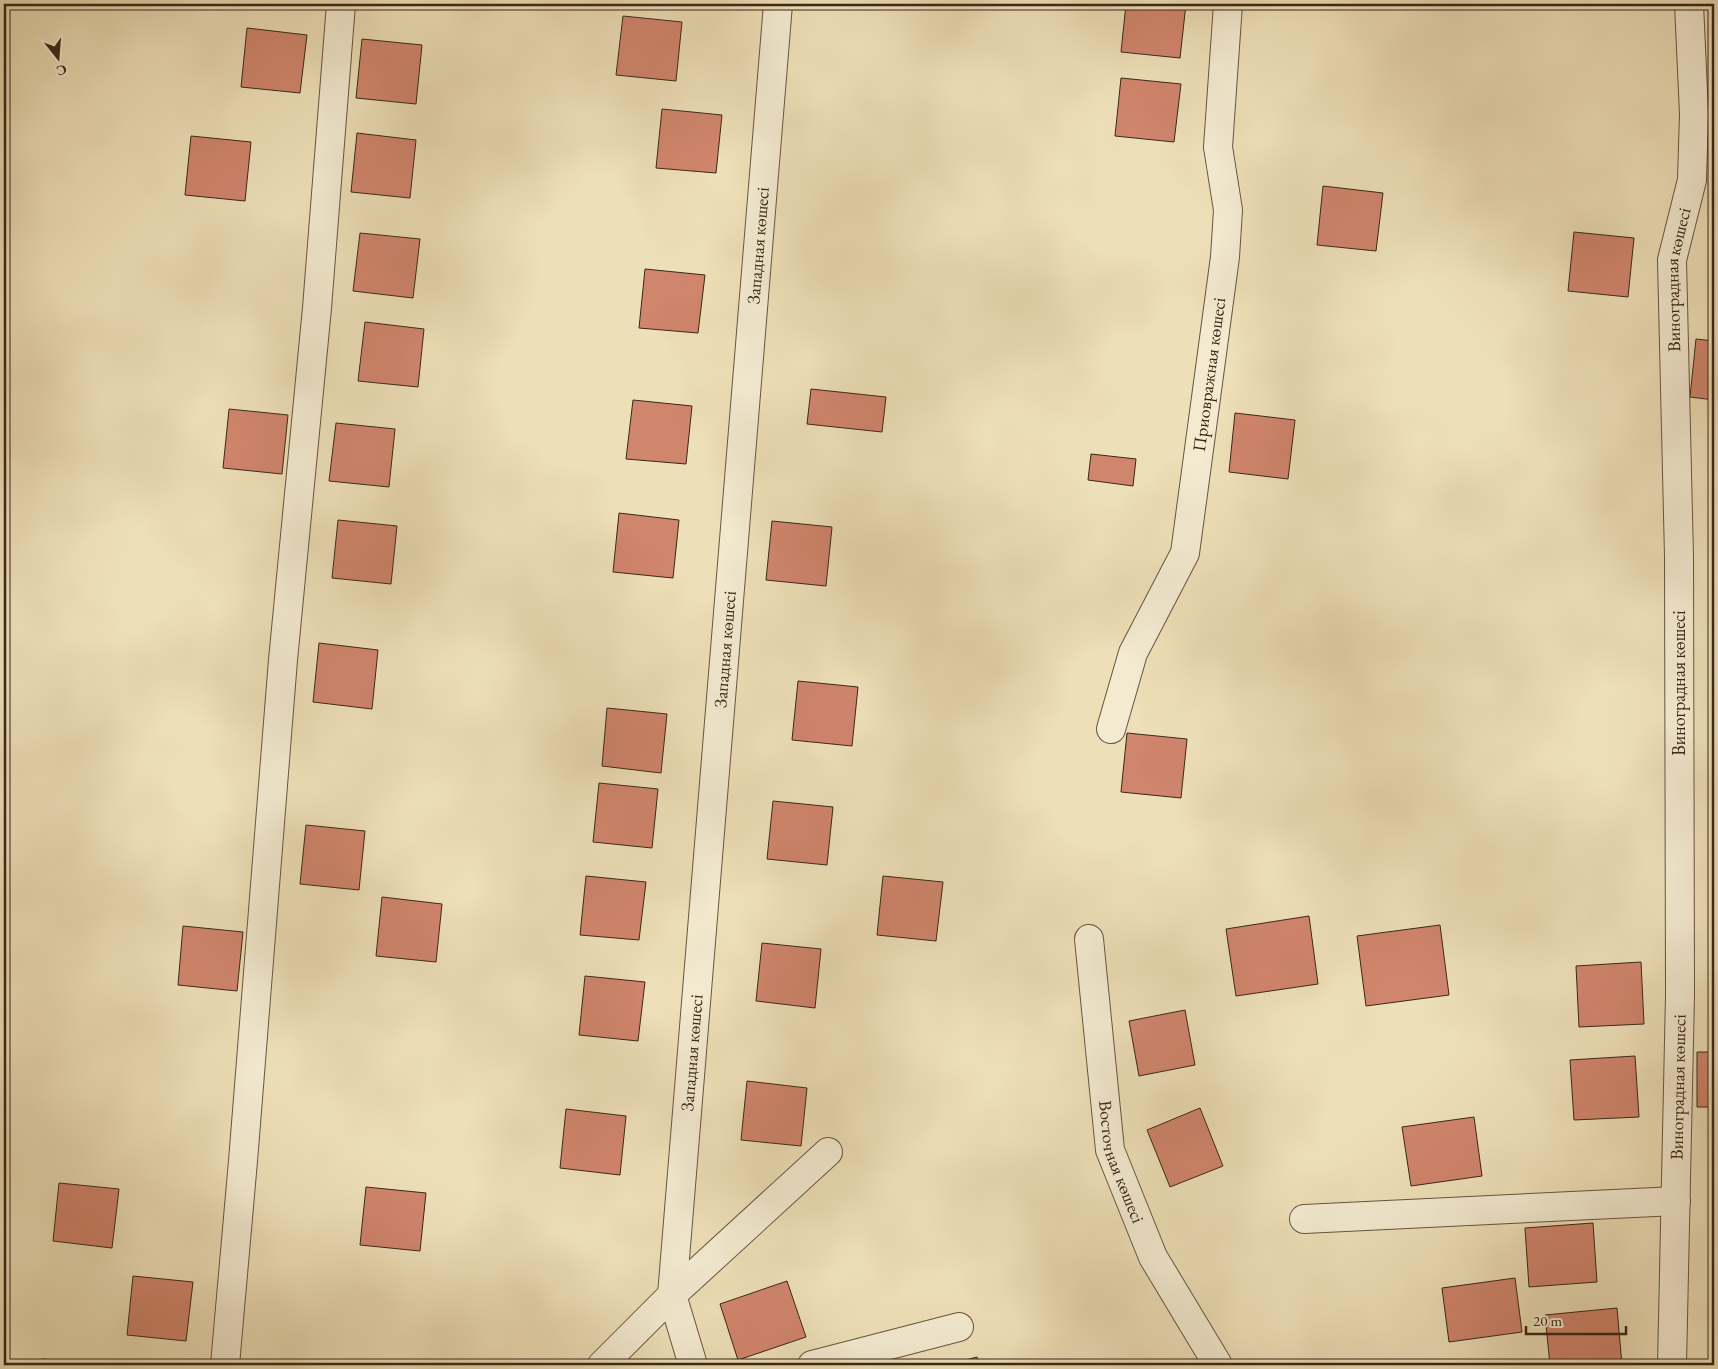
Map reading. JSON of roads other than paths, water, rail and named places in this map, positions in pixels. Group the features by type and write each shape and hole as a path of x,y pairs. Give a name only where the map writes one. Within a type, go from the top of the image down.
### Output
{"street":[{"path":"224,1365 243,1161 282,670 317,308 341,4"},
{"name":"Западная көшесі","path":"672,1295 778,4"},
{"name":"Приовражная көшесі","path":"1111,729 1134,653 1185,553 1225,257 1228,210 1218,147 1228,4"},
{"name":"Виноградная көшесі","path":"1672,1365 1680,995 1679,577 1672,260 1692,180 1694,114 1689,4"},
{"name":"Восточная көшесі","path":"1089,938 1110,1150 1153,1257 1218,1365"},
{"path":"602,1365 672,1295 828,1152"},
{"path":"1304,1219 1676,1201"},
{"path":"672,1295 693,1365"},
{"path":"812,1365 959,1327"}]}
